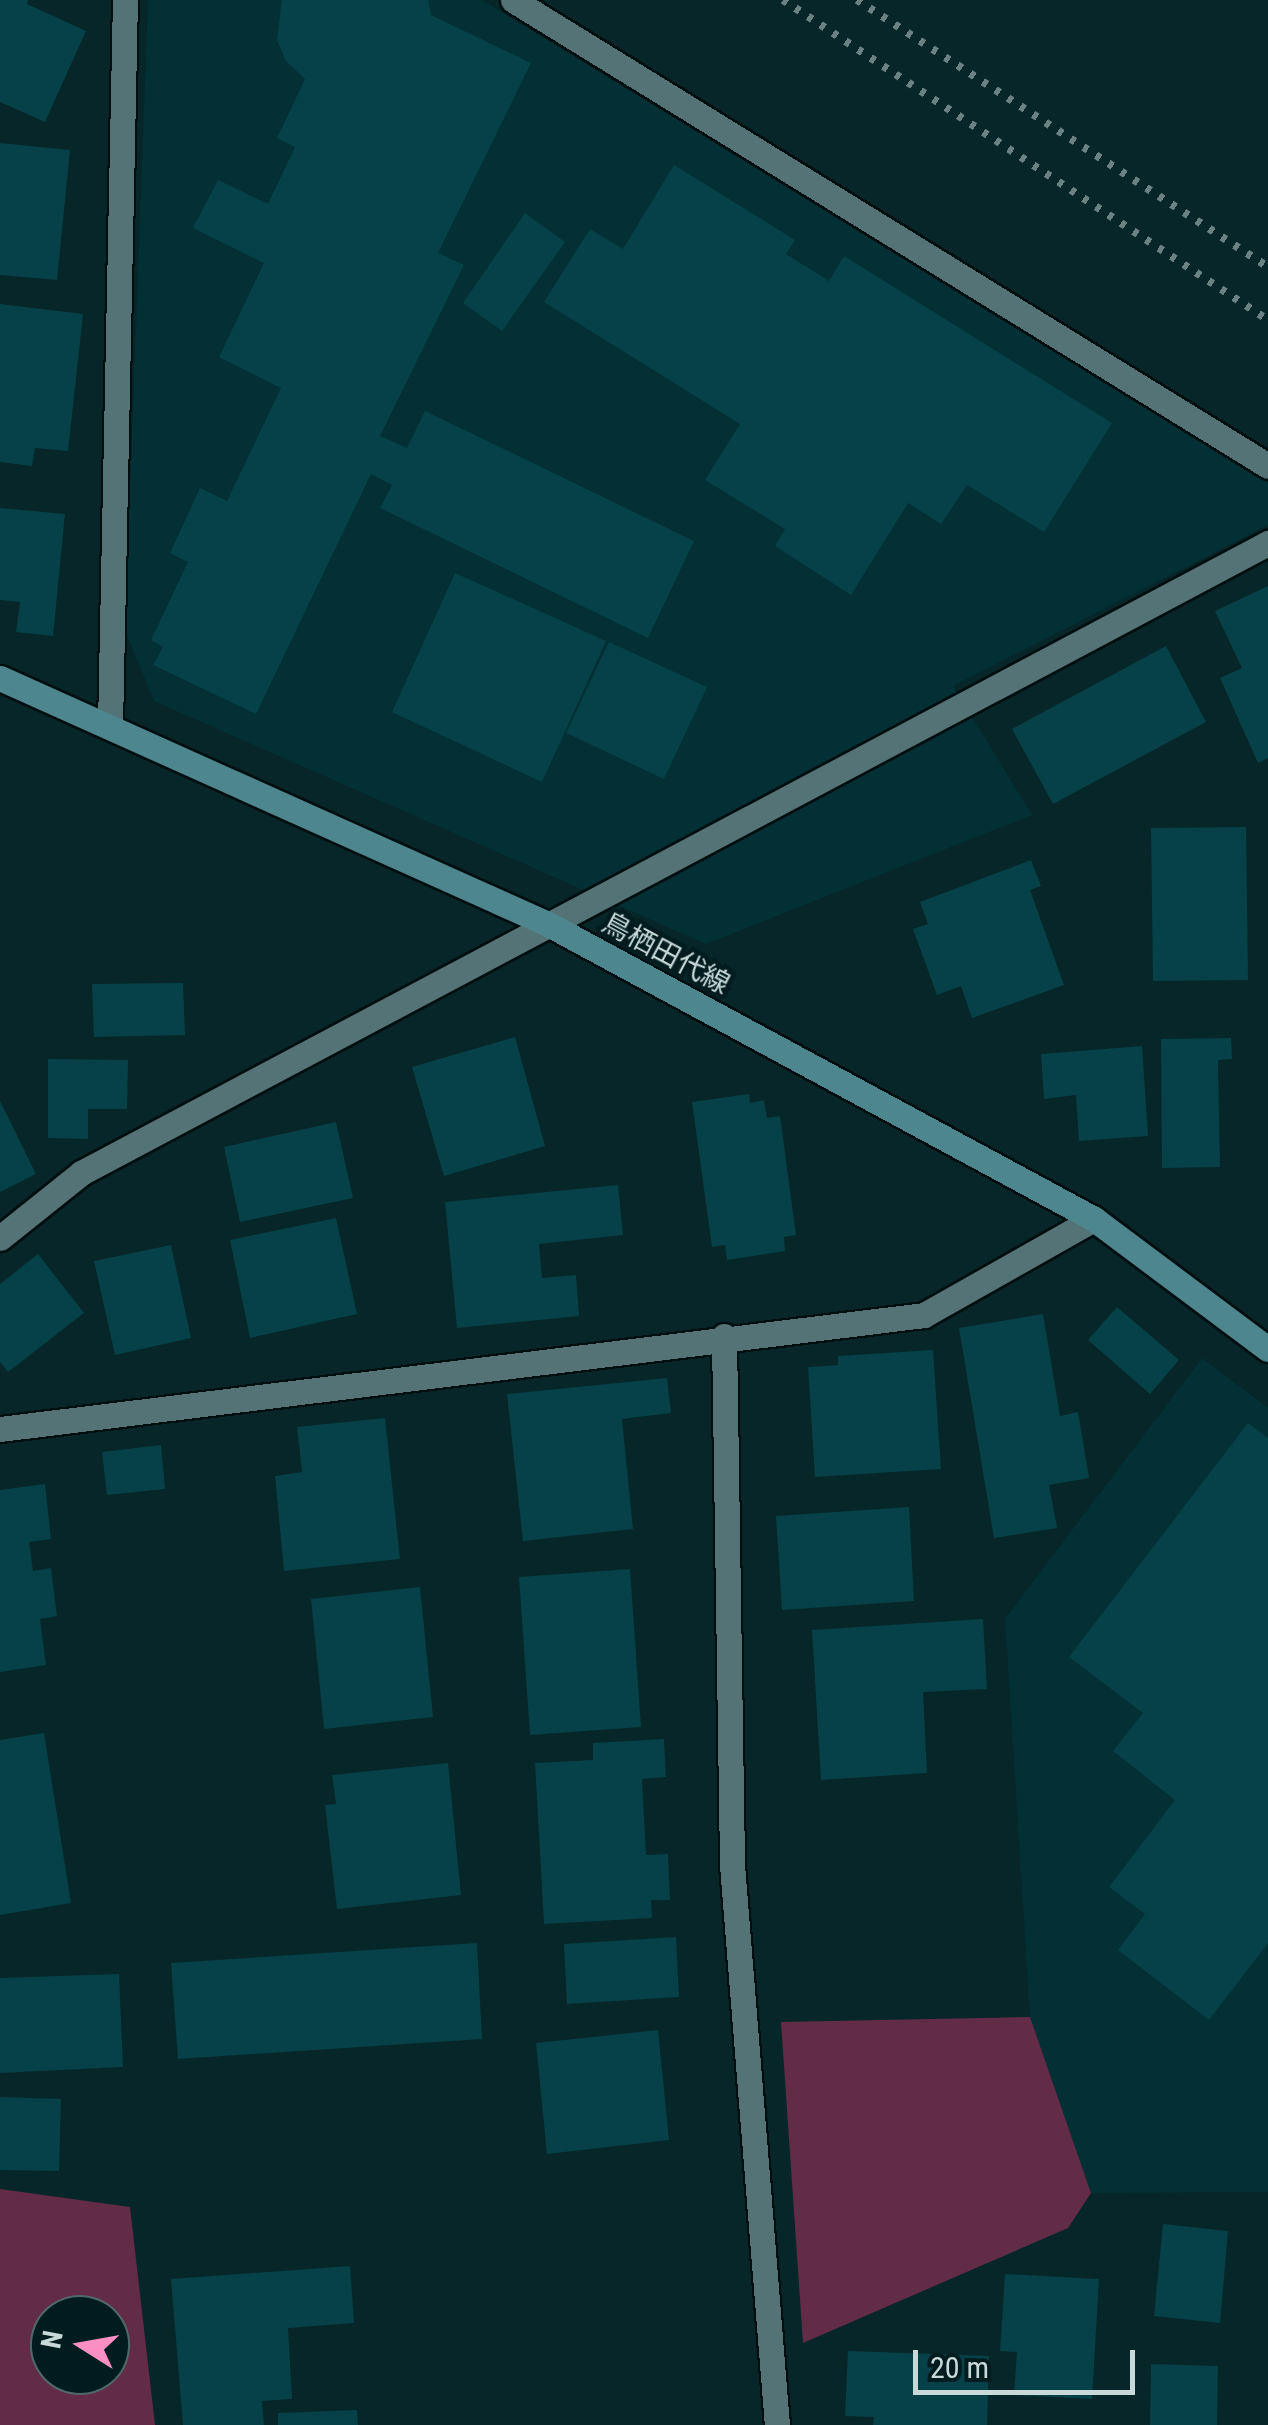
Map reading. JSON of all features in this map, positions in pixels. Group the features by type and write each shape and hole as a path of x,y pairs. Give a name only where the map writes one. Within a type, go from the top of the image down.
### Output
{"main road":[{"name":"鳥栖田代線","path":"0,678 548,924 1094,1219 1268,1349"}],"street":[{"path":"110,726 125,0"},
{"path":"513,0 1268,466"},
{"path":"0,1238 81,1173 1268,543"},
{"path":"0,1429 724,1336 924,1315 1094,1219"},
{"path":"724,1336 732,1865 777,2425"}],"shaded area":[{"path":"148,0 482,0 1268,483 1268,525 953,686 1032,815 706,944 154,701 125,630"},
{"path":"1202,1358 1268,1408 1268,2192 1091,2193 1030,2017 1005,1619"},
{"path":"1030,2017 1091,2193 1068,2228 803,2343 781,2022"},
{"path":"0,2189 130,2207 155,2425 0,2425"}],"building":[{"path":"0,0 28,0 27,4 86,31 45,122 0,102"},
{"path":"282,0 428,0 431,15 531,63 438,253 464,265 380,436 407,448 425,411 694,541 648,638 380,508 392,485 371,474 256,714 153,665 163,647 151,640 188,562 170,553 200,488 227,501 281,388 219,357 264,263 193,228 218,180 268,204 295,147 277,138 305,79 286,61 277,40"},
{"path":"0,143 70,150 57,280 0,275"},
{"path":"674,165 795,240 786,254 829,281 844,256 1112,423 1044,532 967,485 941,524 908,503 851,595 775,546 785,529 705,480 740,424 544,302 590,229 623,249"},
{"path":"525,213 565,242 502,331 463,303"},
{"path":"0,304 83,314 68,451 35,448 32,466 0,462"},
{"path":"0,508 65,514 53,636 16,632 20,602 0,600"},
{"path":"455,573 606,641 542,782 392,712"},
{"path":"1268,586 1268,758 1258,763 1220,678 1242,668 1215,611"},
{"path":"609,642 707,687 664,779 566,733"},
{"path":"1166,646 1206,722 1053,804 1012,729"},
{"path":"1246,827 1248,980 1153,981 1151,828"},
{"path":"1031,860 1041,886 1030,890 1064,985 972,1018 961,986 937,995 913,929 928,924 920,902"},
{"path":"183,983 185,1035 94,1037 92,984"},
{"path":"515,1037 545,1146 444,1176 412,1067"},
{"path":"1231,1038 1232,1059 1218,1060 1220,1167 1162,1168 1161,1039"},
{"path":"1142,1046 1148,1136 1079,1141 1076,1095 1044,1099 1041,1054"},
{"path":"48,1059 128,1060 127,1109 88,1109 88,1139 48,1138"},
{"path":"749,1094 750,1103 764,1100 767,1118 780,1116 796,1235 784,1237 785,1251 727,1260 725,1245 712,1247 692,1102"},
{"path":"0,1101 36,1174 0,1192"},
{"path":"336,1122 353,1198 240,1222 224,1147"},
{"path":"618,1185 623,1235 539,1244 542,1278 576,1275 579,1316 457,1328 445,1202"},
{"path":"336,1218 357,1314 250,1338 230,1240"},
{"path":"171,1245 191,1338 115,1355 94,1261"},
{"path":"38,1254 84,1313 8,1372 0,1362 0,1284"},
{"path":"1117,1307 1179,1360 1150,1394 1088,1340"},
{"path":"1043,1314 1060,1416 1078,1412 1089,1478 1049,1485 1057,1528 994,1538 959,1328"},
{"path":"933,1350 941,1469 815,1477 808,1367 838,1365 838,1356"},
{"path":"667,1378 671,1413 622,1419 633,1529 523,1541 507,1394"},
{"path":"385,1418 400,1559 284,1571 275,1476 302,1472 297,1427"},
{"path":"1248,1423 1268,1438 1268,1943 1209,2020 1118,1950 1145,1914 1109,1887 1175,1800 1113,1751 1143,1713 1069,1657"},
{"path":"161,1445 165,1489 107,1495 102,1452"},
{"path":"45,1484 51,1539 29,1542 33,1571 51,1568 57,1616 40,1619 46,1665 0,1672 0,1490"},
{"path":"909,1507 914,1601 782,1610 776,1516"},
{"path":"630,1569 641,1727 530,1735 519,1577"},
{"path":"420,1587 433,1717 324,1729 311,1599"},
{"path":"983,1619 987,1689 923,1692 927,1773 821,1780 812,1630"},
{"path":"44,1733 71,1903 0,1915 0,1740"},
{"path":"664,1739 666,1777 642,1779 646,1855 668,1854 670,1900 651,1900 652,1918 544,1924 535,1763 593,1760 593,1743"},
{"path":"448,1763 461,1895 337,1909 325,1805 336,1804 332,1775"},
{"path":"676,1937 679,1997 567,2004 564,1944"},
{"path":"477,1943 482,2039 178,2059 171,1963"},
{"path":"119,1974 123,2067 0,2073 0,1978"},
{"path":"658,2030 669,2140 547,2154 536,2043"},
{"path":"0,2097 61,2099 59,2171 0,2170"},
{"path":"1163,2224 1228,2231 1220,2323 1154,2316"},
{"path":"350,2266 354,2323 288,2328 292,2399 262,2401 264,2425 183,2425 171,2279"},
{"path":"1005,2274 1099,2279 1092,2399 1014,2395 1017,2352 1000,2351"},
{"path":"848,2351 989,2356 987,2425 873,2425 874,2417 845,2416"},
{"path":"1151,2364 1218,2366 1217,2425 1150,2425"},
{"path":"357,2410 358,2425 278,2425 278,2413"}],"railway":[{"path":"783,0 1268,320"},
{"path":"857,0 1268,267"}]}
